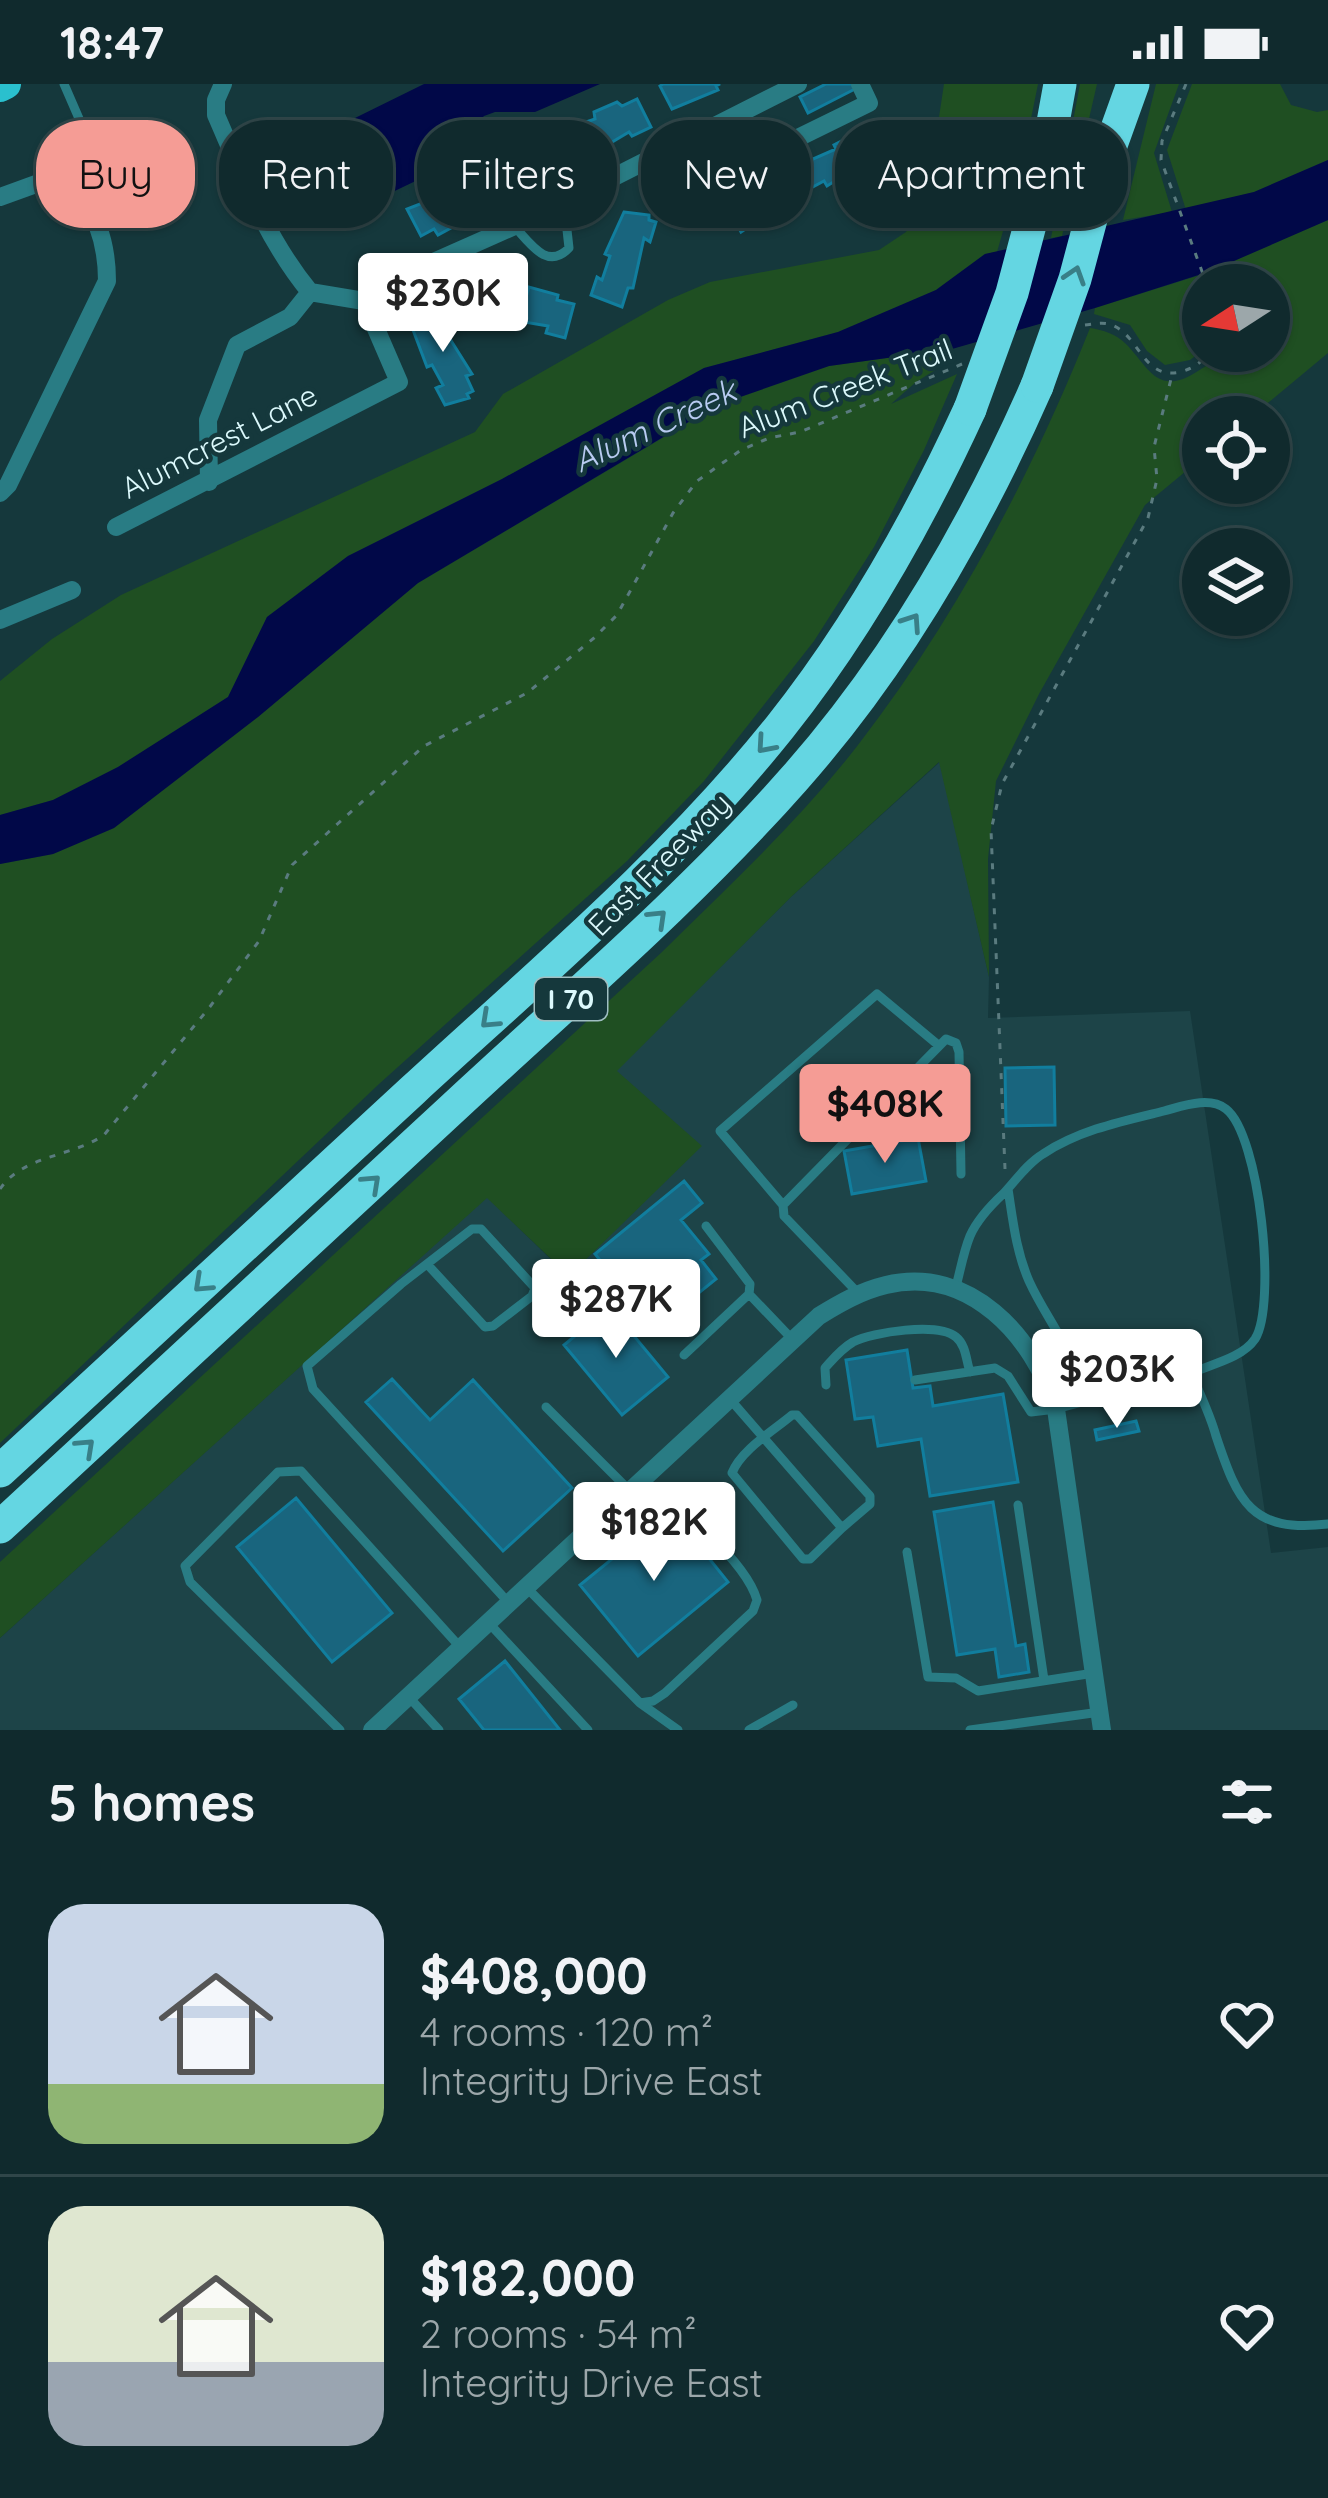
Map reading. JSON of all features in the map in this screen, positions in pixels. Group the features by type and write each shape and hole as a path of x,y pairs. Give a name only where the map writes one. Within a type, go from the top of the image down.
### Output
{"highway":[{"name":"East Freeway","path":"0,1471 570,945 702,815 773,735 836,652 896,556 970,409 1012,293 1044,172 1060,84"},
{"name":"East Freeway","path":"1115,120 1122,84"},
{"path":"1120,120 1133,84"},
{"name":"East Freeway","path":"0,1527 655,922 795,778 877,673 941,577 990,488 1037,386 1089,228"}],"street":[{"path":"726,120 798,84"},
{"path":"811,131 869,103 860,84"},
{"path":"220,88 216,115 255,204 292,270 310,292 364,301 420,268 510,228"},
{"path":"0,197 36,184"},
{"path":"0,494 107,281 100,228"},
{"path":"208,482 208,420 237,345 290,317 310,292"},
{"name":"Alumcrest Lane","path":"116,527 399,382 364,301"},
{"path":"0,620 72,590"},
{"path":"372,1730 819,1316 859,1294 906,1282 952,1289 996,1313 1023,1338 1043,1375 1055,1409 1101,1721"}],"lane":[{"path":"64,84 79,120"},
{"path":"516,228 547,258 569,248 564,228"},
{"path":"859,1294 784,1216 783,1205 720,1131 877,994 937,1044"},
{"path":"783,1205 946,1039 956,1042 959,1052 961,1174"},
{"path":"914,1380 995,1368 1008,1376 1031,1412 1191,1373 1246,1350 1258,1335 1265,1313 1254,1165 1232,1114 1208,1102 1100,1126 1041,1154 987,1209 970,1237 952,1289"},
{"path":"1008,1188 1016,1250 1032,1287 1060,1330 1078,1376 1080,1402"},
{"path":"684,1355 749,1294 745,1275 706,1226"},
{"path":"427,1264 485,1327 519,1306 535,1288 481,1229 472,1229 427,1264 307,1366 308,1376 313,1389 508,1602"},
{"path":"749,1294 793,1340"},
{"path":"826,1385 825,1368 839,1351 858,1340 903,1331 951,1333 962,1342 970,1372"},
{"path":"1191,1373 1231,1483 1250,1511 1270,1522 1302,1527 1328,1524"},
{"path":"729,1398 842,1528"},
{"path":"546,1407 635,1484 677,1506 753,1587 757,1600 753,1610 665,1693 640,1703"},
{"path":"797,1414 870,1496 870,1504 842,1528 810,1559 803,1559 732,1473 734,1465 797,1414"},
{"path":"340,1730 190,1582 185,1566 278,1472 302,1471 460,1646"},
{"path":"1018,1504 1045,1680"},
{"path":"907,1552 928,1677 956,1678 979,1691 1094,1673"},
{"path":"525,1586 640,1703 678,1730"},
{"path":"487,1622 588,1730"},
{"path":"407,1695 439,1730"},
{"path":"749,1730 793,1705"},
{"path":"970,1730 1101,1721"}],"path":[{"path":"1186,84 1162,141 1164,171 1199,264"},
{"path":"1085,326 1105,323 1117,327 1149,365 1172,374 1182,371"},
{"name":"Alum Creek Trail","path":"0,1190 25,1167 90,1145 104,1135 259,941 292,865 323,836 424,746 526,693 606,627 697,481 741,450 800,432 969,362"},
{"path":"1008,1188 1001,1149 991,830 1002,784 1148,518 1157,479 1154,447 1172,374"}],"shaded area":[{"path":"940,762 989,977 988,1018 1190,1011 1271,1553 1328,1547 1328,1730 0,1730 0,1638 487,1197 568,1276 616,1071 792,896"}],"green space":[{"path":"944,84 1038,84 1031,120 939,120"},
{"path":"1080,84 1097,84 1089,120 1073,120"},
{"path":"1156,84 1179,84 1154,153 1172,212 1128,219 1128,199"},
{"path":"1192,84 1280,84 1291,105 1328,110 1328,160 1254,192 1186,210 1167,150"},
{"path":"1328,220 1328,353 1276,396 1182,396 1182,474 1145,505 996,781 988,859 989,977 939,762 792,896 617,1071 702,1146 569,1276 487,1198 0,1638 0,1562 662,952 836,773 894,697 989,544 1043,438 1090,328 1118,338 1163,380 1195,372 1290,372 1290,264 1227,264"},
{"path":"909,228 1004,228 997,252 985,254 936,290 838,332 704,368 502,479 348,556 267,617 228,697 118,767 53,800 0,815 0,681 52,639 121,595 475,432 503,394 668,300 710,282 879,250"},
{"path":"1053,228 1064,228 1062,236 1051,238"},
{"path":"1182,281 1182,362 1165,365 1147,351 1130,325 1094,314 1095,308"},
{"path":"952,349 953,359 891,404 957,374 874,547 814,641 704,781 627,861 379,1084 0,1443 0,864 53,854 114,828 258,717 418,583 718,405 829,366"}],"water":[{"path":"424,84 600,84 535,112 495,112 480,120 417,120 417,180 393,192 393,120 355,118"},
{"name":"Alum Creek","path":"1328,160 1328,220 1227,264 1182,264 1182,280 1095,308 952,349 829,366 717,405 418,583 258,717 114,828 53,854 0,864 0,815 53,800 118,767 228,697 267,617 348,556 502,479 704,368 838,332 936,290 985,254 1098,228 1128,228 1128,221 1254,192"}],"building":[{"path":"663,84 720,84 718,90 672,109"},
{"path":"826,84 852,84 855,89 808,113 800,97"},
{"path":"637,99 648,120 641,120 641,132 617,139 617,120 592,120 594,112 617,102 622,106"},
{"path":"835,149 835,181 811,188 811,160"},
{"path":"417,205 417,228 451,228 421,236 407,209"},
{"path":"624,212 641,214 641,228 654,228 650,242 644,238 633,288 628,288 622,307 591,295 597,277 602,280 610,256 605,254"},
{"path":"487,277 507,283 504,288 527,294 529,287 574,304 565,338 546,333 548,326 494,317 496,312 480,308"},
{"path":"442,306 453,327 445,331 472,374 466,376 473,391 467,394 469,398 445,405 436,388 443,385 432,365 427,367 410,322"},
{"path":"1054,1067 1055,1125 1006,1126 1005,1068"},
{"path":"918,1138 926,1181 852,1194 844,1151"},
{"path":"684,1181 702,1203 681,1220 709,1254 701,1260 716,1279 664,1321 652,1306 643,1313 595,1254"},
{"path":"610,1307 668,1377 622,1415 564,1345"},
{"path":"907,1350 913,1388 930,1386 933,1406 1003,1394 1018,1482 930,1496 921,1439 878,1446 873,1417 855,1419 846,1360"},
{"path":"392,1379 430,1420 473,1380 572,1488 503,1551 366,1402"},
{"path":"1136,1421 1139,1431 1097,1440 1095,1430"},
{"path":"296,1498 392,1613 332,1662 237,1547"},
{"path":"993,1502 1016,1646 1025,1644 1029,1672 999,1677 995,1649 957,1655 934,1512"},
{"path":"671,1511 728,1582 638,1656 580,1585"},
{"path":"505,1661 560,1730 484,1730 459,1699"}]}
